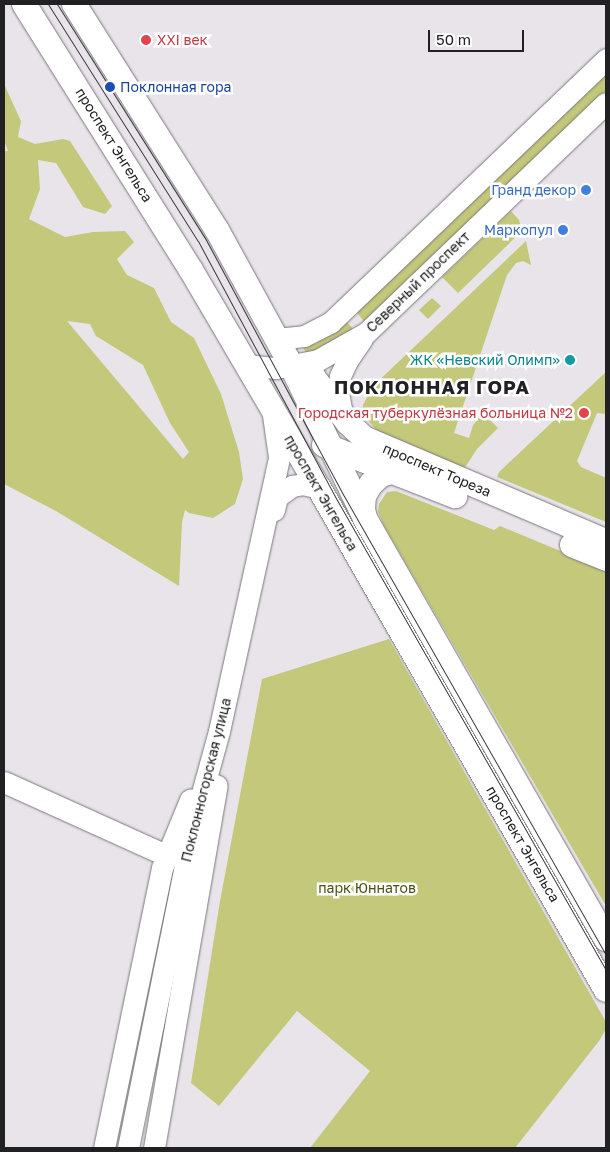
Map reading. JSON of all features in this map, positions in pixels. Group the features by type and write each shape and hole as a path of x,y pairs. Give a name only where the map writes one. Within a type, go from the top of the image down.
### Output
{"main road":[{"name":"проспект Энгельса","path":"24,4 158,215 272,412 319,488 606,990"},
{"name":"проспект Энгельса","path":"74,4 217,230 291,365 367,522 606,939"},
{"path":"276,339 304,336 331,322 606,59"},
{"name":"Северный проспект","path":"246,365 276,368 327,356 366,333 606,103"},
{"path":"348,423 339,400 340,376 347,361 366,333"},
{"name":"проспект Тореза","path":"291,365 314,378 348,423 364,438 389,451 606,541"},
{"name":"проспект Тореза","path":"272,412 303,437 394,471 606,559"},
{"name":"Поклонногорская улица","path":"128,1148 194,822 219,731 279,456 272,412"},
{"path":"367,522 363,509 364,496 370,484 381,475 394,471"},
{"name":"Поклонногорская улица","path":"154,1148 226,735 277,498 292,486 302,484 319,488"},
{"name":"Поклонногорская улица","path":"104,1148 166,856 219,731"},
{"path":"4,782 166,856"}],"green space":[{"path":"606,75 606,92 364,321 356,312"},
{"path":"4,84 21,121 18,137 35,144 63,139 70,141 112,206 105,214 83,207 56,163 38,160 40,189 29,219 65,237 93,232 125,231 134,242 117,259 127,275 154,288 171,322 194,338 221,394 239,452 243,479 235,504 213,518 189,513 185,510 182,522 179,586 56,511 4,484 4,151 8,151 4,140","holes":["67,321 90,324 96,336 143,365 170,423 189,452 183,459"]},
{"path":"511,211 519,220 522,231 458,293 442,277"},
{"path":"526,241 531,265 523,261 516,263 507,275 454,433 469,438 473,425 479,418 491,421 498,428 477,449 464,469 379,433 363,415 363,405 373,386"},
{"path":"432,298 441,306 428,319 419,310"},
{"path":"347,322 354,330 307,354 302,346 315,344"},
{"name":"Городская туберкулёзная больница №2","path":"606,372 606,414 597,413 577,461 581,467 606,478 606,522 497,477 499,472"},
{"path":"396,491 494,530 500,526 606,570 606,906 384,526 378,512 379,504 387,492"},
{"name":"парк Юннатов","path":"389,639 606,1022 606,1029 599,1041 515,1148 310,1148 370,1071 297,1011 219,1106 191,1083 220,901 262,679"}],"tram line":[{"path":"48,4 198,241 337,500 606,970"},
{"path":"57,4 205,238 344,496 606,955"}],"place":[{"name":"XXI век","path":"146,40"},
{"name":"Поклонная гора","path":"110,87"},
{"name":"Гранд декор","path":"586,190"},
{"name":"Маркопул","path":"563,230"},
{"name":"ЖК «Невский Олимп»","path":"570,360"},
{"name":"Городская туберкулёзная больница №2","path":"584,413"}],"district":[{"name":"ПОКЛОННАЯ ГОРА","path":"432,387"}]}
